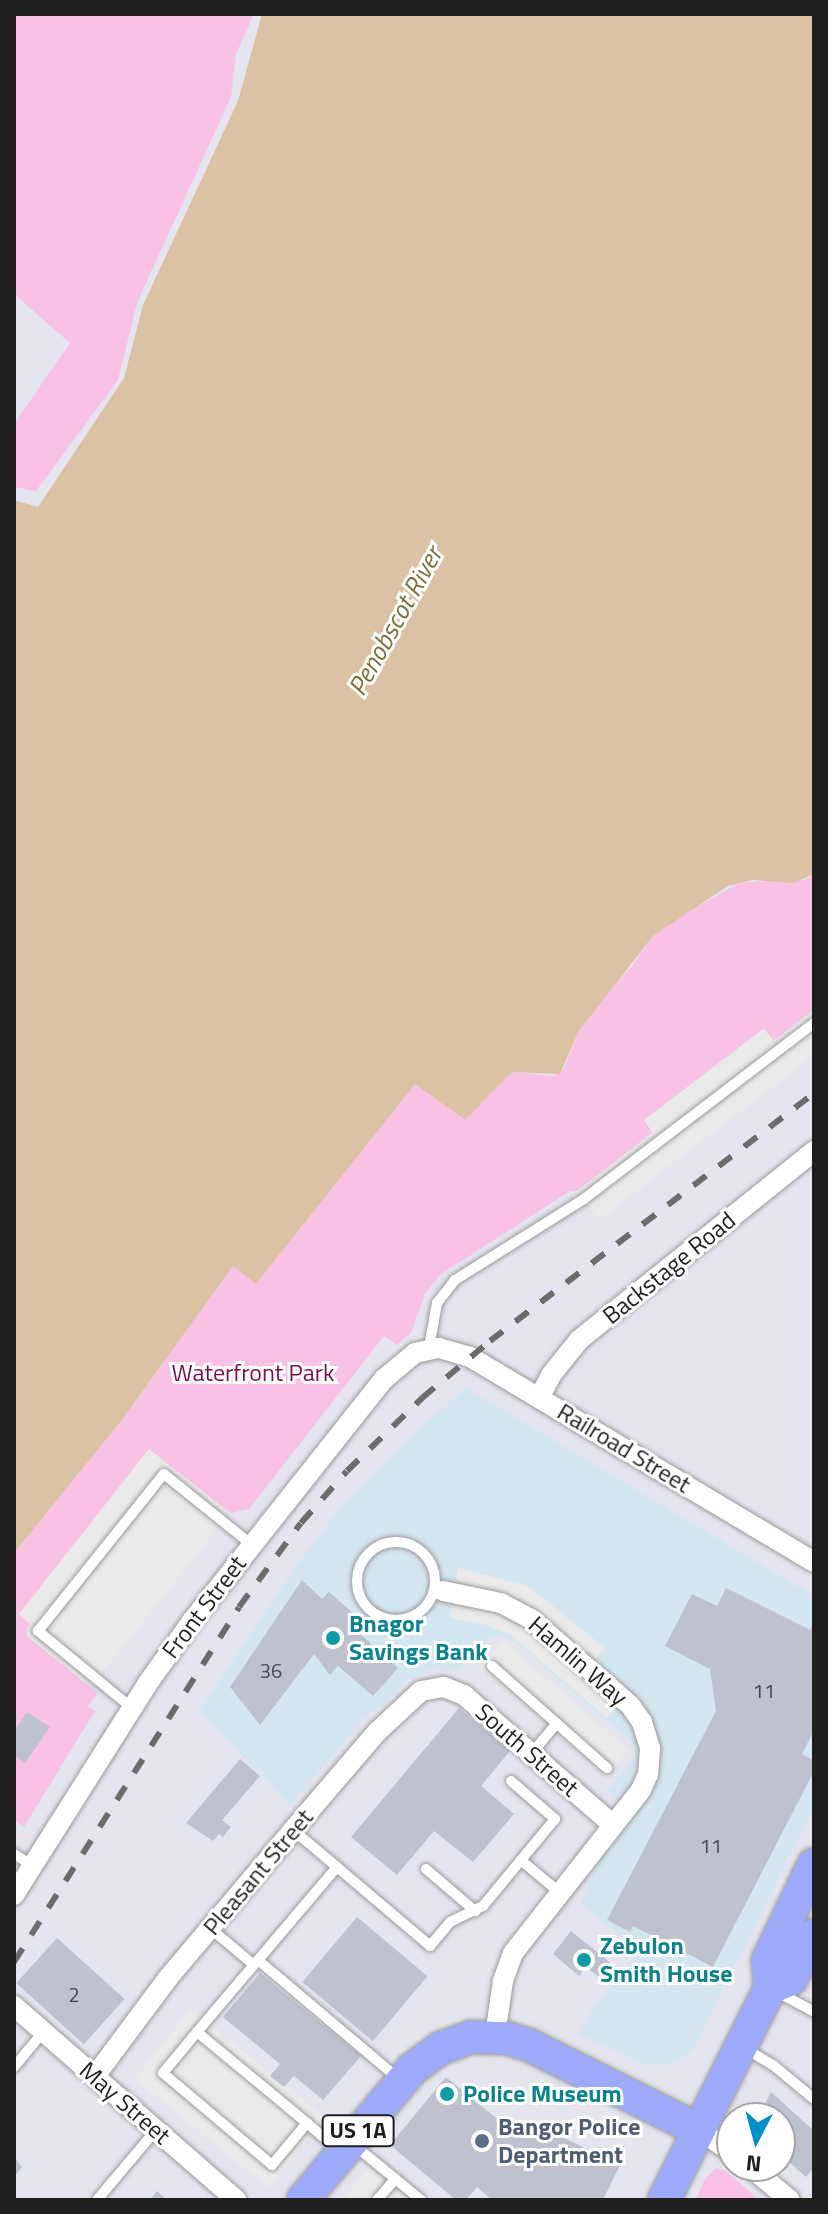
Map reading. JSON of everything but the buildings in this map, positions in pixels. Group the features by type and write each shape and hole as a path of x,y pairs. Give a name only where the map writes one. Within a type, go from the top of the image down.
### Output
{"main road":[{"path":"664,2200 770,1988 768,1960 814,1864"},
{"path":"770,1988 791,1979 814,1935"},
{"name":"US 1A","path":"303,2200 401,2080 425,2058 450,2044 495,2036 544,2051 699,2130"}],"street":[{"name":"Backstage Road","path":"539,1398 551,1375 579,1340 814,1151"},
{"name":"Railroad Street","path":"429,1348 463,1353 814,1562"},
{"name":"Front Street","path":"14,1895 132,1708 184,1632 384,1379 408,1358 429,1348"},
{"name":"Hamlin Way","path":"438,1590 494,1601 524,1614 637,1713 648,1739 648,1774 637,1796 559,1892 509,1961 495,2036"},
{"name":"South Street","path":"437,1687 464,1695 612,1824"},
{"name":"Pleasant Street","path":"95,2076 210,1928 398,1710 421,1691 437,1687"},
{"name":"May Street","path":"14,2006 236,2200"},
{"path":"699,2130 716,2141"},
{"path":"768,2182 790,2200"}],"lane":[{"path":"429,1348 437,1303 449,1285 584,1199 814,1023"},
{"path":"132,1708 38,1631 164,1474 252,1545"},
{"path":"393,1542 407,1544 429,1560 438,1590 418,1612 399,1620 384,1618 362,1599 358,1572 373,1549 393,1542"},
{"path":"492,1666 607,1768"},
{"path":"531,1754 557,1723"},
{"path":"293,1830 430,1946 450,1922 475,1911 488,1901 555,1819 511,1781"},
{"path":"14,1854 33,1866"},
{"path":"522,1861 559,1892"},
{"path":"307,2123 272,2165 163,2073 337,1867"},
{"path":"426,1869 475,1911"},
{"path":"210,1928 401,2080"},
{"path":"770,1988 814,2012"},
{"path":"14,2067 44,2031"},
{"path":"197,2032 307,2123 395,2179 421,2200"},
{"path":"741,2046 773,2065 814,2099"},
{"path":"97,2200 156,2130"},
{"path":"377,2200 395,2179"}],"shaded area":[{"path":"814,1010 814,1055 599,1220 577,1191 653,1133 644,1120 764,1029 774,1041"},
{"path":"466,1388 814,1596 814,1806 696,2043 689,2053 669,2064 646,2065 578,2034 591,2012 639,1951 580,1904 600,1860 637,1816 607,1791 633,1759 635,1748 517,1643 503,1636 491,1637 459,1671 430,1669 406,1681 389,1700 365,1717 290,1805 199,1711 302,1558 342,1506 417,1431"},
{"path":"149,1449 230,1513 91,1687 27,1636 30,1624 19,1614"},
{"path":"458,1568 528,1586 605,1648 595,1660 630,1690 607,1718 509,1634 486,1625 450,1618"},
{"path":"503,1641 628,1750 605,1776 480,1667"},
{"path":"191,2009 325,2118 269,2188 134,2079"},
{"path":"368,2168 407,2200 342,2200"}],"green space":[{"path":"14,14 254,14 236,54 231,97 137,303 118,380 36,491 14,487 14,424 70,343 14,294"},
{"name":"Waterfront Park","path":"814,874 814,1010 773,1041 763,1029 644,1120 653,1132 577,1191 570,1191 440,1275 425,1294 411,1333 397,1345 384,1336 249,1509 230,1513 150,1450 26,1629 27,1636 98,1693 88,1706 95,1711 24,1827 14,1820 14,1553 122,1420 233,1266 257,1283 415,1083 465,1120 512,1072 553,1076 564,1069 578,1032 610,989 631,967 653,936 670,922 741,882 805,880"},
{"path":"716,2168 716,2182 739,2182 759,2200 695,2200 706,2178"}],"water":[{"name":"Penobscot River","path":"262,14 814,14 814,874 794,883 752,880 728,886 653,936 578,1032 560,1074 512,1072 465,1120 415,1084 256,1284 233,1266 122,1420 14,1553 14,500 38,507 124,378 143,305 238,101"}],"railway":[{"path":"14,1962 239,1607 301,1523 347,1471 422,1398 490,1341 814,1093"}],"place":[{"name":"Bnagor Savings Bank","path":"333,1638"},
{"name":"Zebulon Smith House","path":"584,1960"},
{"name":"Police Museum","path":"447,2094"},
{"name":"Bangor Police Department","path":"482,2141"}]}
